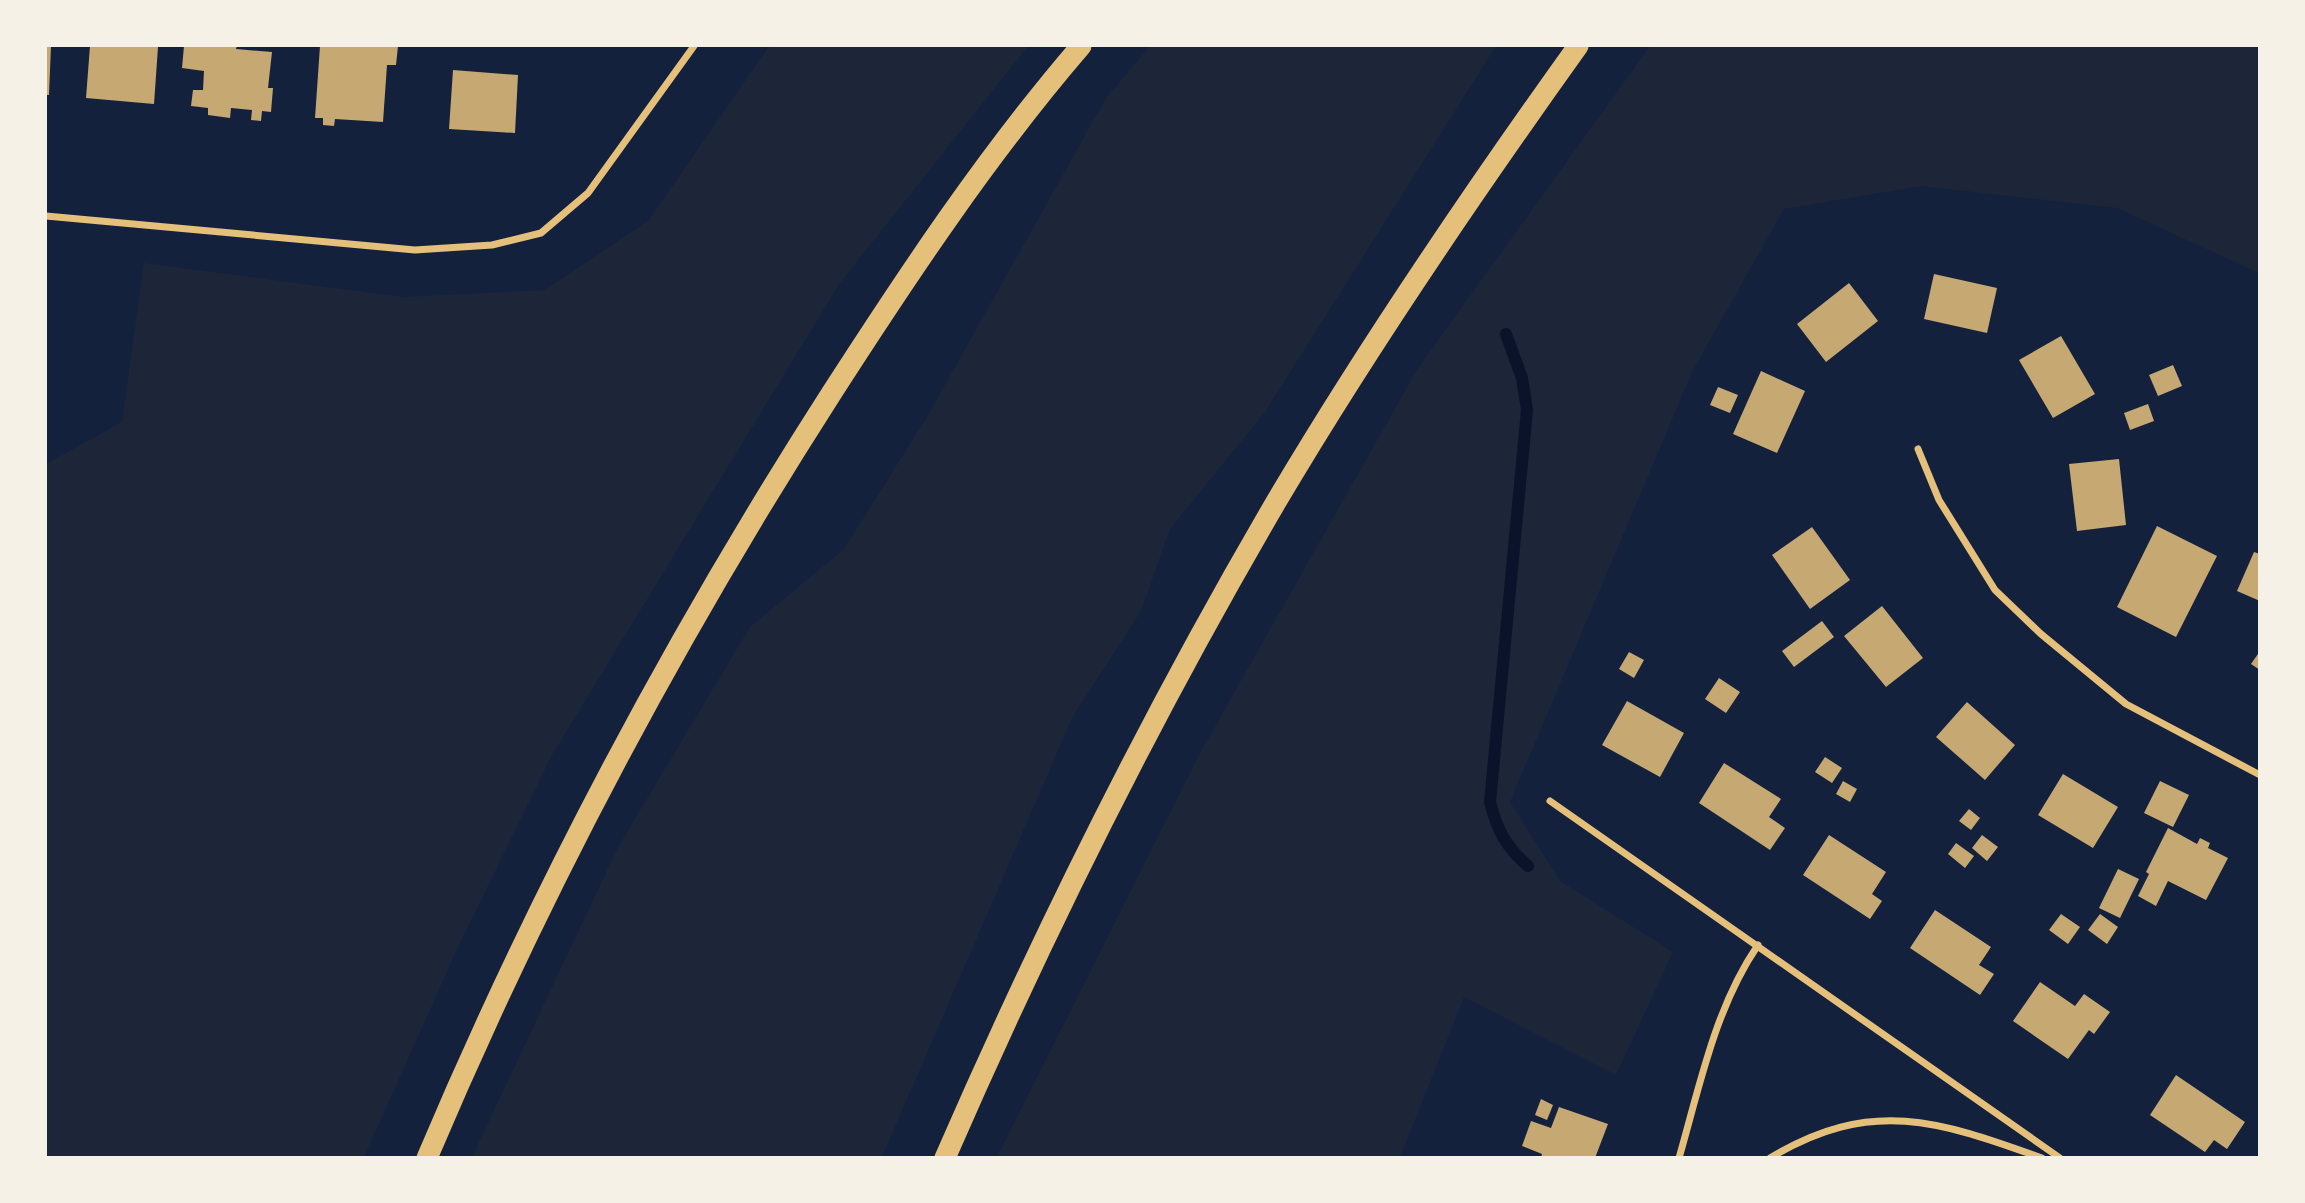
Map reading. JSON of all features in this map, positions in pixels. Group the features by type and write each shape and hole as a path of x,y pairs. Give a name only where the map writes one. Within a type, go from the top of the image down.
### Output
{"highway":[{"path":"427,1157 481,1030 575,835 688,629 789,459 916,261 1038,96 1082,46"},
{"path":"945,1157 1072,879 1171,689 1277,501 1477,188 1578,46"}],"street":[{"path":"46,216 415,250 492,245 541,233 588,193 694,46"},
{"path":"1918,449 1939,500 1995,590 2022,617 2088,675 2126,704 2259,775"},
{"path":"1550,801 2060,1157"},
{"path":"1679,1157 1717,1027 1735,978 1758,945"},
{"path":"1770,1157 1812,1136 1855,1122 1889,1118 1978,1135 2042,1157"}],"shaded area":[{"path":"769,46 1028,46 840,283 552,755 460,943 364,1157 46,1157 46,464 122,422 144,263 403,297 545,290 649,220"},
{"path":"1150,46 1496,46 1265,412 1170,529 1141,611 1073,716 882,1157 472,1157 618,847 750,627 844,549 927,417 1106,98"},
{"path":"1650,46 2259,46 2259,273 2117,208 1921,186 1784,209 1693,370 1510,802 1560,881 1673,952 1616,1075 1464,997 1400,1157 997,1157 1200,753 1418,368"}],"building":[{"path":"46,46 51,46 49,95 46,95"},
{"path":"90,46 158,47 154,104 86,98"},
{"path":"184,46 237,46 236,49 272,52 268,88 273,88 271,112 262,111 261,121 251,120 252,110 231,108 230,118 208,115 208,108 191,106 193,90 203,90 204,71 182,68"},
{"path":"320,46 398,46 396,65 387,65 383,122 335,119 334,126 323,125 323,118 315,118"},
{"path":"453,70 518,75 515,133 449,129"},
{"path":"1934,274 1997,288 1987,333 1924,319"},
{"path":"1849,283 1878,321 1826,362 1797,324"},
{"path":"2061,336 2095,394 2053,418 2019,360"},
{"path":"2173,365 2182,386 2158,396 2149,375"},
{"path":"1761,371 1805,391 1777,453 1733,434"},
{"path":"1718,387 1738,395 1730,413 1710,405"},
{"path":"2148,404 2154,421 2130,430 2124,413"},
{"path":"2119,459 2126,525 2077,531 2069,464"},
{"path":"2157,526 2217,556 2176,637 2117,607"},
{"path":"1812,527 1850,580 1810,609 1772,555"},
{"path":"2254,552 2260,554 2260,601 2237,591"},
{"path":"1882,606 1923,658 1886,687 1844,636"},
{"path":"1822,621 1834,637 1794,667 1782,651"},
{"path":"2260,651 2260,670 2251,664"},
{"path":"1629,652 1644,660 1634,678 1619,669"},
{"path":"1719,678 1740,692 1726,713 1705,699"},
{"path":"1627,701 1684,733 1660,777 1602,745"},
{"path":"1967,702 2015,745 1985,780 1936,737"},
{"path":"1825,757 1842,768 1832,783 1815,772"},
{"path":"1724,763 1781,799 1769,817 1785,828 1770,850 1699,803"},
{"path":"2063,774 2118,807 2093,848 2038,815"},
{"path":"1843,781 1857,789 1850,802 1836,794"},
{"path":"2160,781 2189,795 2173,827 2144,813"},
{"path":"1969,809 1980,818 1971,830 1959,821"},
{"path":"2168,828 2197,844 2200,838 2210,843 2208,848 2228,858 2206,900 2168,881 2156,906 2138,896 2149,874 2146,872"},
{"path":"1829,835 1886,872 1872,894 1882,901 1870,919 1803,875"},
{"path":"1982,835 1998,847 1987,861 1972,848"},
{"path":"1956,843 1974,856 1965,868 1948,854"},
{"path":"2118,869 2139,879 2120,918 2099,908"},
{"path":"1935,910 1991,947 1979,965 1994,974 1980,995 1910,948"},
{"path":"2061,914 2080,927 2068,944 2049,930"},
{"path":"2100,914 2118,927 2107,944 2088,930"},
{"path":"2040,982 2075,1006 2084,994 2110,1012 2094,1034 2089,1030 2068,1059 2013,1021"},
{"path":"2176,1075 2245,1122 2227,1149 2214,1140 2205,1152 2150,1115"},
{"path":"1541,1099 1553,1105 1547,1120 1535,1115"},
{"path":"1559,1107 1608,1124 1595,1158 1541,1158 1542,1154 1522,1146 1531,1121 1551,1128"}],"waterway":[{"path":"1506,334 1522,378 1527,410 1490,802 1503,837 1528,866"}]}
